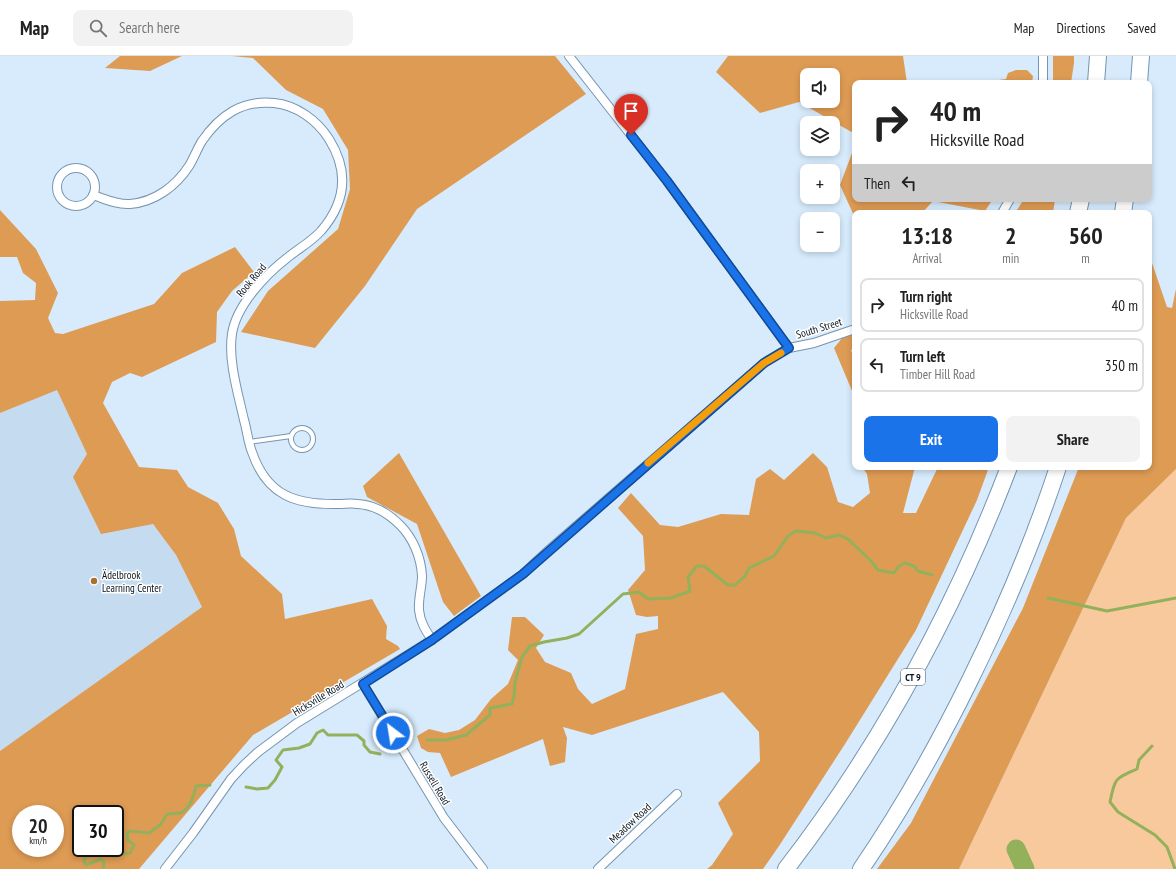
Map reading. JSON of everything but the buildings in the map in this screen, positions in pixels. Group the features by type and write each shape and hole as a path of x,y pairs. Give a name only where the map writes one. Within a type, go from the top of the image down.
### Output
{"highway":[{"path":"1096,80 1098,56"},
{"path":"1139,80 1141,56"},
{"name":"CT 9","path":"786,869 850,780 914,675 970,562 1008,470"},
{"path":"861,869 927,762 982,656 1025,559 1057,470"}],"street":[{"path":"569,56 667,181 789,348"},
{"path":"1042,56 1043,80"},
{"name":"Rook Road","path":"93,195 108,201 131,204 149,200 166,191 179,180 190,165 201,142 214,125 224,116 238,108 253,103 288,105 305,114 318,124 326,133 334,146 342,171 342,188 340,199 320,232 285,259 252,293 238,314 232,334 232,356 249,442 262,475 276,489 292,499 318,504 358,504 372,506 386,513 401,526 412,539 419,557 422,576 419,609 422,622 432,640"},
{"path":"72,169 84,170 93,179 95,185 93,195 88,202 83,205 77,206 65,203 58,193 59,181 62,175 66,171 72,169"},
{"name":"South Street","path":"789,348 814,343 852,330"},
{"name":"Hicksville Road","path":"165,869 193,833 220,794 244,765 258,752 297,723 363,684 432,640 523,574 764,363 789,348"},
{"name":"Russell Road","path":"363,684 444,818 483,869"},
{"name":"Meadow Road","path":"598,869 677,794"}],"lane":[{"path":"298,428 306,428 309,429 313,436 313,443 307,449 296,449 291,443 291,436 292,432 298,428"},
{"path":"249,442 291,436"}],"shaded area":[{"path":"120,56 182,56 150,71 105,68"},
{"path":"232,56 555,56 586,94 417,209 365,286 315,348 241,332 268,291 338,229 350,189 348,150 323,109 286,90 253,58"},
{"path":"728,56 903,56 907,80 852,80 852,132 840,125 840,116 824,116 810,108 840,108 840,68 800,68 799,102 760,113 716,72"},
{"path":"1053,56 1074,56 1071,80 1053,80"},
{"path":"1016,70 1027,70 1033,76 1032,80 998,80 1006,79 1008,73"},
{"path":"852,153 852,202 932,202 925,210 852,210 852,211 840,185"},
{"path":"938,202 991,202 986,210 980,210"},
{"path":"1022,202 1055,202 1053,210 1017,210"},
{"path":"0,210 36,249 58,293 48,318 55,333 63,334 154,304 182,273 235,247 254,272 232,291 217,312 216,342 142,377 130,373 112,382 103,403 139,467 177,470 188,487 218,503 234,529 241,556 282,594 285,619 372,599 387,626 386,639 398,646 400,649 253,735 139,869 0,869 0,751 202,607 176,555 153,524 101,534 73,477 87,454 57,390 0,413 0,301 35,300 36,283 23,273 17,257 0,257"},
{"path":"1152,263 1167,307 1172,308 1176,289 1176,469 1126,518 959,869 877,869 911,823 1023,608 1078,470 1152,470"},
{"path":"852,333 852,391 834,348 843,337"},
{"name":"Ädelbrook Learning Center","path":"57,389 87,454 153,524 176,555 202,607 0,751 0,413"},
{"path":"399,453 481,596 454,616 443,602 417,524 367,497 363,486"},
{"path":"813,453 827,467 838,502 853,507 870,493 867,474 864,470 914,470 903,513 916,513 937,470 988,470 977,500 916,630 845,744 763,869 707,869 712,865 733,834 718,803 760,761 759,732 723,692 592,735 563,727 567,738 565,762 550,766 543,739 451,777 440,753 428,752 421,748 417,736 429,729 445,733 459,730 475,720 491,699 508,684 518,660 508,650 512,617 525,617 544,635 536,648 545,662 571,673 578,689 592,704 625,689 636,634 658,629 658,616 647,617 636,615 628,590 645,570 643,536 618,508 631,493 660,525 678,527 721,514 749,515 756,479 770,469 784,480"},
{"path":"1176,469 1176,869 959,869 1126,518"}],"waterway":[{"path":"427,740 446,740 466,735 490,715 490,708 512,704 515,682 522,657 530,646 579,634 623,594 639,592 648,599 671,598 690,591 688,577 697,566 704,566 728,585 735,585 745,576 749,568 774,556 788,536 796,531 815,533 826,538 839,535 848,539 871,561 878,570 894,573 899,566 905,563 914,566 918,571 932,575"},
{"path":"1048,598 1107,611 1176,598"},
{"path":"246,787 257,789 268,788 275,780 282,767 276,760 283,750 299,748 310,744 317,733 323,730 328,735 357,735 364,741 364,745 370,752 380,754"},
{"path":"1152,746 1139,760 1137,769 1117,780 1113,788 1110,802 1118,812 1155,835 1167,847 1175,869"},
{"path":"124,854 130,853 134,845 128,840 127,833 130,831 149,833 161,824 167,814 180,813 186,809 191,802 196,786 210,785"},
{"path":"1016,849 1025,869"},
{"path":"86,857 84,861 86,865 101,859 104,862 103,869"}],"slow traffic":[{"path":"648,463 764,363 781,353"}],"place":[{"name":"Ädelbrook Learning Center","path":"94,581"}],"route":[{"path":"393,733 363,684 432,640 523,574 764,363 789,348 667,181 631,135"}]}
